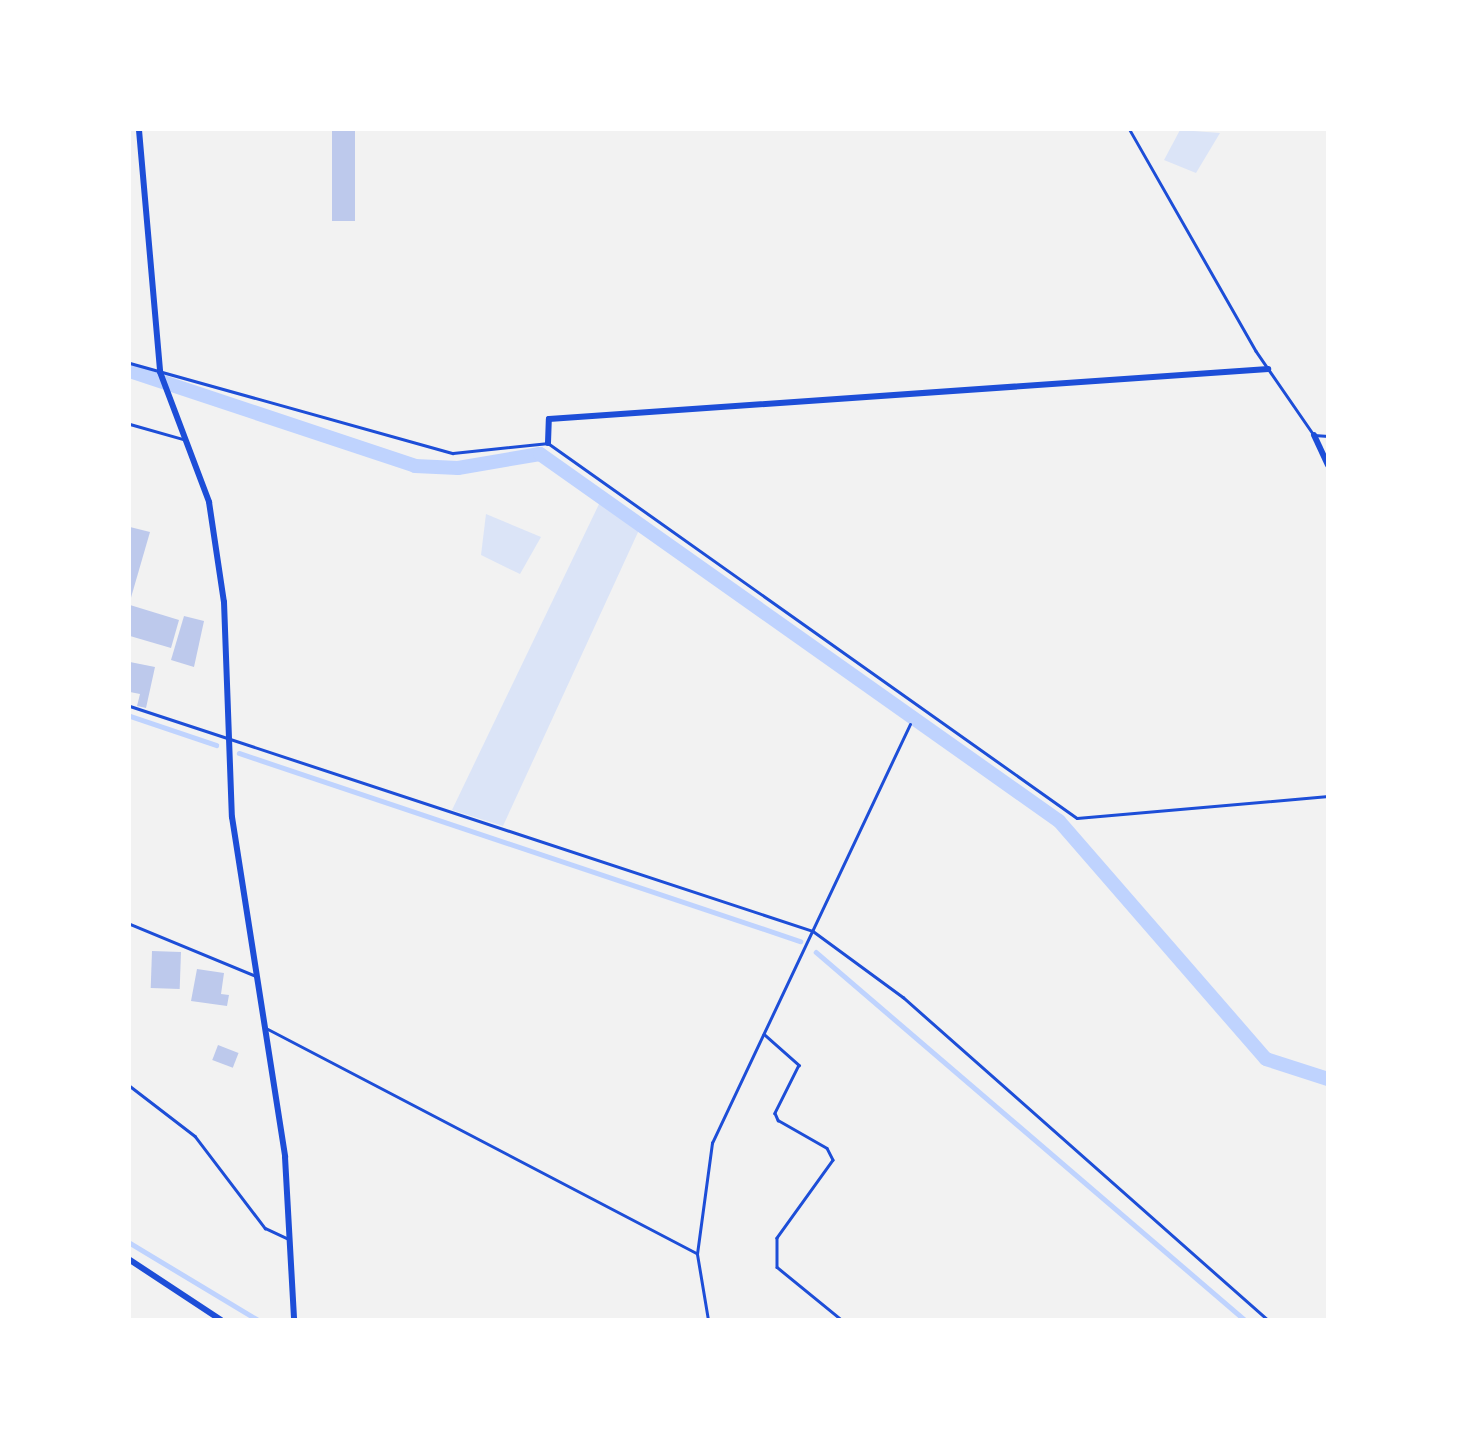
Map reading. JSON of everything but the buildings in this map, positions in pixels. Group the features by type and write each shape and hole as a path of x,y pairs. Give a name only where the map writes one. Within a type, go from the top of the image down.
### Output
{"street":[{"path":"139,130 160,372 209,502 224,602 227,742 257,977 285,1157 294,1320"},
{"path":"548,443 549,419 1268,369"},
{"path":"1314,435 1328,465"},
{"path":"130,1260 221,1320"}],"lane":[{"path":"1130,130 1152,178 1268,369 1314,435 1328,436"},
{"path":"130,363 453,453 548,443 1077,818 1328,796"},
{"path":"130,424 186,440"},
{"path":"130,706 227,742 813,931 903,998 1268,1320"},
{"path":"708,1320 697,1254 712,1143 910,725"},
{"path":"130,924 257,977"},
{"path":"266,1031 697,1254"},
{"path":"764,1034 799,1065 775,1113 778,1120 827,1148 833,1160 777,1238 777,1267 842,1320"},
{"path":"130,1086 195,1136 265,1228 289,1240"}],"shaded area":[{"path":"1180,130 1220,133 1196,173 1164,160"},
{"path":"600,502 639,530 503,826 452,810"},
{"path":"486,514 541,537 520,574 481,555"}],"waterway":[{"path":"130,371 415,466 458,468 540,454 1059,821 1266,1059 1328,1079"},
{"path":"130,716 216,745"},
{"path":"239,753 800,941"},
{"path":"816,952 1245,1320"},
{"path":"130,1243 258,1320"}]}
